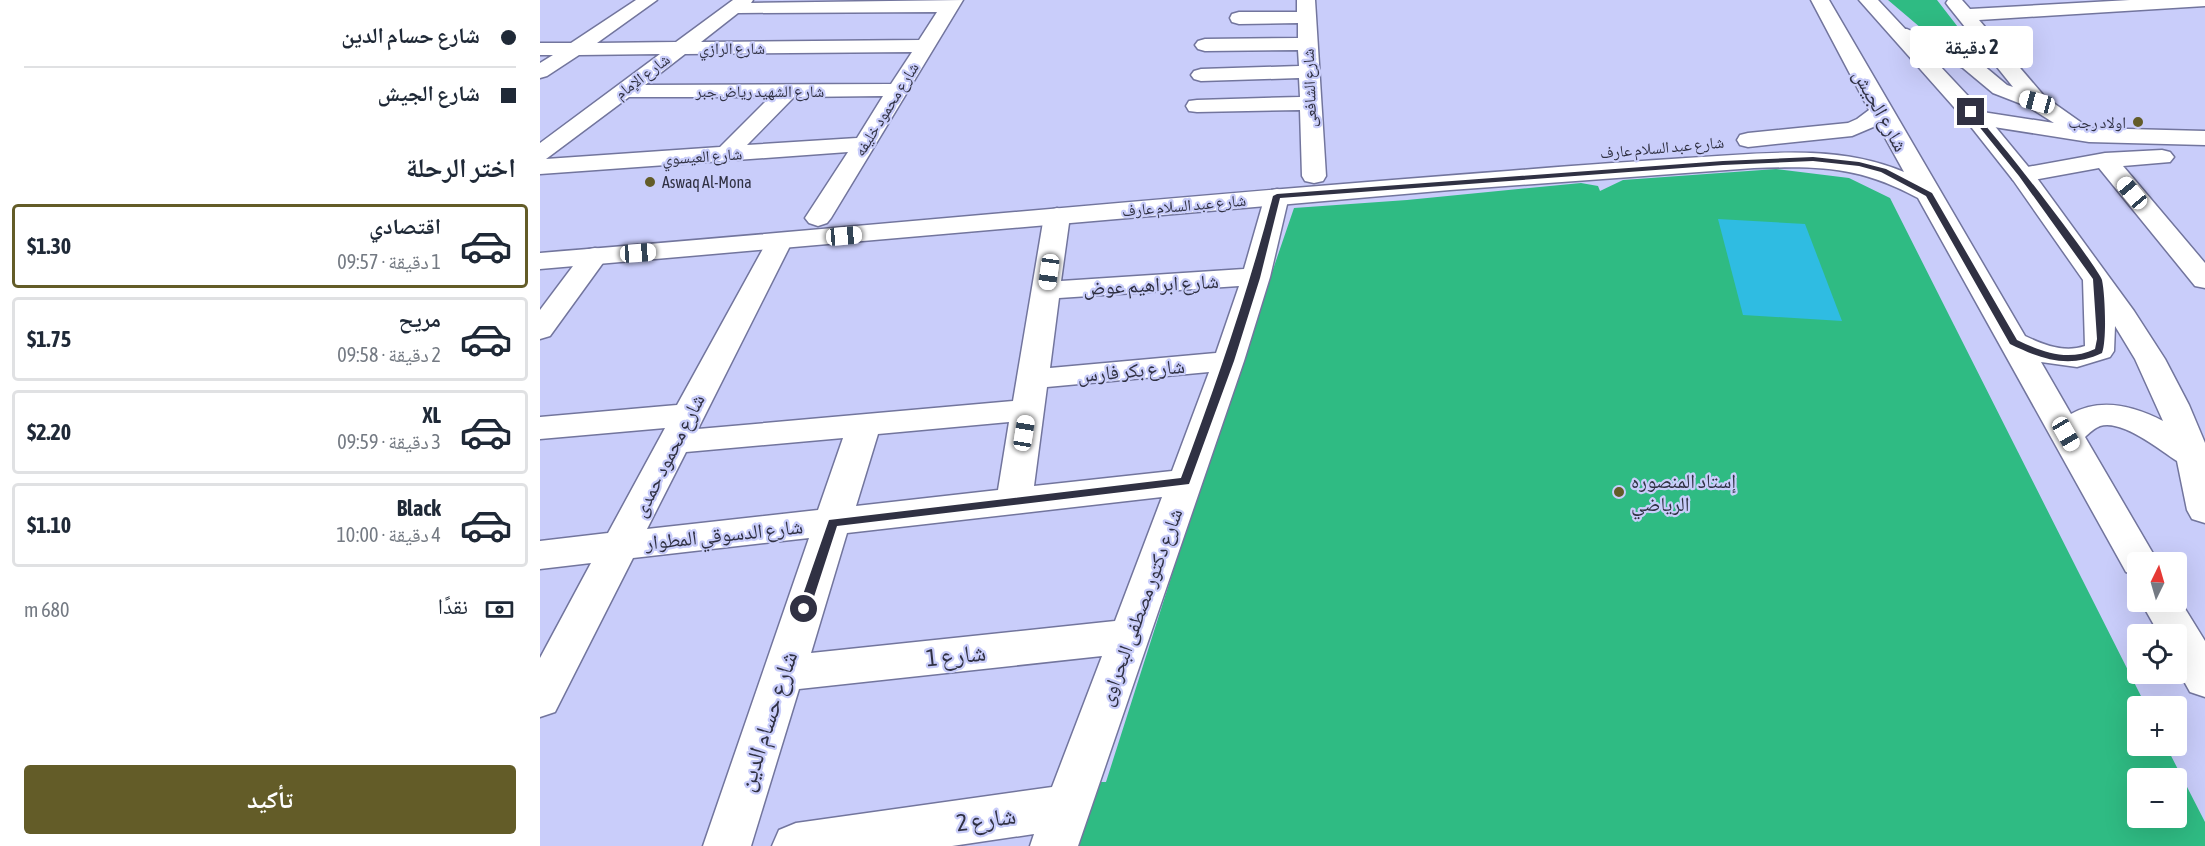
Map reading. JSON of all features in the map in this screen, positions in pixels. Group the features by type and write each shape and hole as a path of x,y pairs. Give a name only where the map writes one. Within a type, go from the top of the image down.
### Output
{"street":[{"path":"540,72 648,0"},
{"name":"شارع الجيش","path":"1820,0 1859,38 1881,111 2133,552"},
{"path":"1868,0 1976,117 2022,175 2097,279 2150,359 2173,405 2193,455 2205,510"},
{"path":"1959,8 2205,1"},
{"path":"738,4 951,4"},
{"name":"شارع الإمام","path":"540,154 738,4"},
{"name":"شارع محمود خليفه","path":"818,218 951,4"},
{"path":"1239,18 1307,8"},
{"name":"شارع الشافعى","path":"1307,8 1314,176"},
{"path":"1959,8 2037,102 2058,118 2089,135"},
{"path":"1859,38 1900,33 1970,64 2000,89 2037,102"},
{"path":"1205,45 1308,44"},
{"name":"شارع الرازي","path":"540,48 924,46"},
{"path":"1201,75 1308,72"},
{"name":"شارع الشهيد رياض جبر","path":"615,97 782,96 897,90"},
{"path":"726,154 782,96"},
{"path":"1197,106 1310,103"},
{"name":"شارع عبد السلام عارف","path":"540,242 1823,134 1865,124 1881,111"},
{"path":"1976,117 2089,135 2205,138"},
{"path":"1813,159 1850,154 1857,152 1860,148 1850,139 1823,134"},
{"name":"شارع العيسوي","path":"540,167 864,144"},
{"path":"2022,175 2105,160 2205,157"},
{"name":"شارع عبد السلام عارف","path":"540,261 778,242 1277,196 1723,163 1813,159 1859,164 1884,171 1929,194"},
{"path":"2105,160 2205,280"},
{"name":"شارع دكتور مصطفى البحراوى","path":"1061,826 1229,361 1256,278 1277,196"},
{"path":"1014,501 1057,216"},
{"name":"شارع محمود حمدى","path":"540,699 778,242"},
{"path":"540,330 595,256"},
{"name":"شارع ابراهيم عوض","path":"1047,290 1256,278"},
{"path":"2013,342 2036,353 2062,358 2084,358 2099,351 2101,339 2097,279"},
{"name":"شارع بكر فارس","path":"540,428 682,429 864,425 1030,394 1229,361"},
{"path":"2066,434 2097,415 2115,415 2136,421 2193,455"},
{"name":"شارع حسام الدين","path":"727,846 864,425"},
{"name":"شارع الدسوقي المطوار","path":"540,555 1185,482"},
{"path":"2167,612 2205,679"},
{"name":"شارع 1","path":"783,674 1130,636"},
{"name":"شارع 2","path":"796,846 1061,826"}],"green space":[{"path":"1888,0 1937,0 1961,31 1921,28"},
{"name":"إستاد المنصوره الرياضي","path":"1776,169 1849,178 1890,198 2127,668 2127,684 2135,684 2141,696 2127,696 2127,756 2171,756 2177,768 2127,768 2127,828 2187,828 2187,787 2205,822 2205,846 1071,846 1094,782 1106,782 1218,430 1294,208 1407,200 1581,183 1598,186 1600,191 1623,180"}],"water":[{"path":"1718,219 1805,224 1842,321 1743,315"}],"place":[{"name":"اولاد رجب","path":"2138,122"},
{"name":"Aswaq Al-Mona","path":"650,182"},
{"name":"إستاد المنصوره الرياضي","path":"1619,492"}],"route":[{"path":"804,609 832,522 1185,482 1256,278 1277,196 1768,160 1813,159 1859,164 1884,171 1929,194 2013,342 2036,353 2062,358 2084,358 2099,351 2101,339 2097,279 2022,175 1971,112"}]}
